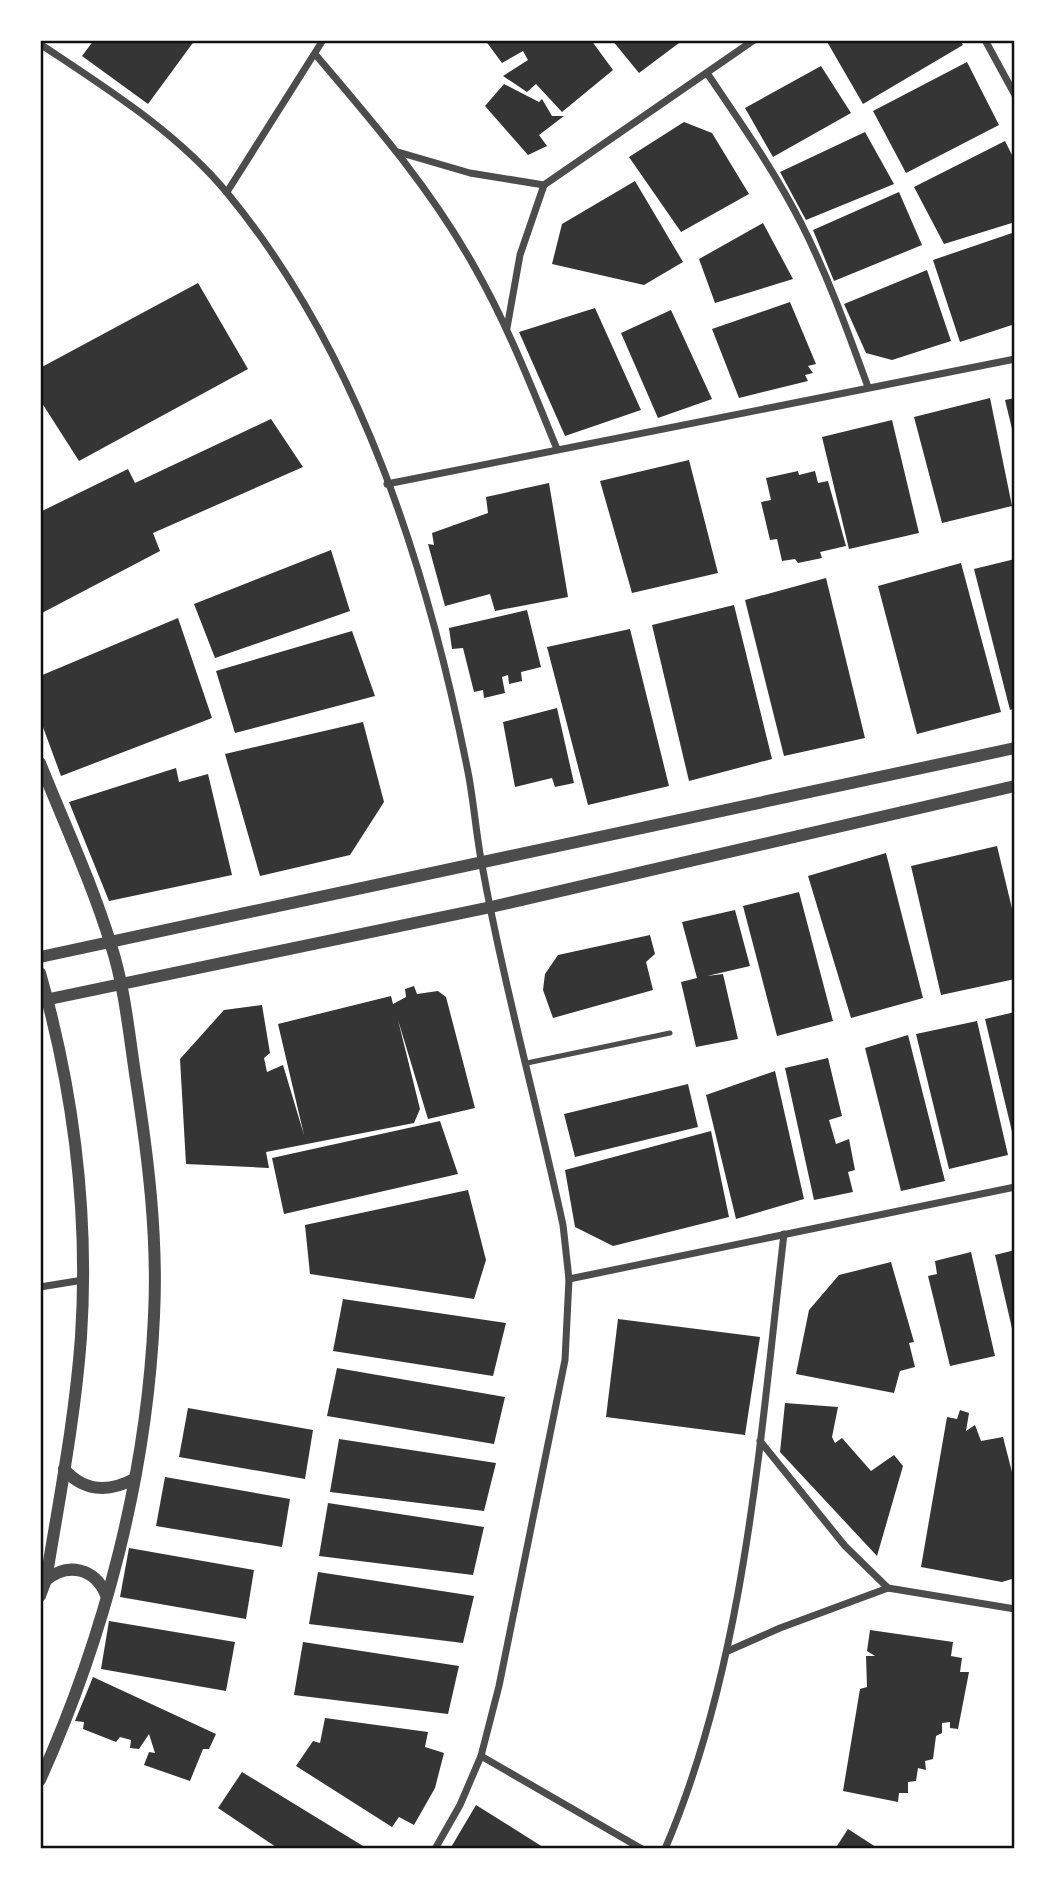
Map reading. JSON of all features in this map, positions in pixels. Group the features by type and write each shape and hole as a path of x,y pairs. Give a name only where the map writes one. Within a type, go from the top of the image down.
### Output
{"street":[{"path":"227,192 323,40"},
{"path":"507,328 520,255 544,185 754,40"},
{"path":"985,40 1015,95"},
{"path":"40,44 115,94 174,139 227,192 267,246 309,314 363,421 387,484 419,579 446,676 468,774 491,907 563,1225 569,1279 568,1319 560,1387 499,1686 481,1756 460,1805 435,1849"},
{"path":"315,54 398,152 475,267 507,328 557,449"},
{"path":"707,73 757,146 801,223 838,304 868,387"},
{"path":"398,152 470,173 544,185"},
{"path":"387,484 1015,359"},
{"path":"40,957 111,944 1015,748"},
{"path":"40,763 111,944 122,984 149,1162 154,1316 147,1391 134,1479 106,1595 78,1687 40,1780"},
{"path":"44,1000 491,907 1015,786"},
{"path":"40,973 44,1000 66,1079 75,1140 82,1280 81,1338 64,1469 46,1580 40,1596"},
{"path":"569,1279 1015,1187"},
{"path":"665,1849 683,1807 706,1737 728,1651 760,1441 785,1234"},
{"path":"40,1287 82,1280"},
{"path":"760,1441 845,1546 888,1588"},
{"path":"64,1469 72,1478 96,1488 110,1489 134,1479"},
{"path":"46,1580 54,1574 75,1569 95,1577 106,1595"},
{"path":"728,1651 780,1628 888,1588 1015,1609"},
{"path":"481,1756 642,1849"}],"lane":[{"path":"527,1063 670,1033"}],"building":[{"path":"94,40 195,40 148,104 82,56"},
{"path":"485,40 591,40 613,70 562,112 536,84 527,92 503,76 528,60 523,51 502,63"},
{"path":"612,40 683,40 639,73"},
{"path":"826,40 960,40 963,45 863,104"},
{"path":"967,62 999,125 906,173 873,111"},
{"path":"821,66 851,113 773,157 745,108"},
{"path":"504,84 539,102 542,99 552,116 564,116 539,135 547,146 528,155 485,106"},
{"path":"684,122 712,133 749,194 681,232 629,157"},
{"path":"865,132 894,184 806,220 780,172"},
{"path":"1005,141 1015,161 1015,222 944,244 914,187"},
{"path":"635,181 683,262 644,285 552,264 562,224"},
{"path":"899,192 922,245 834,281 813,230"},
{"path":"763,223 793,279 715,303 699,259"},
{"path":"1015,232 1015,324 960,342 933,260"},
{"path":"927,270 951,341 892,360 866,353 844,304"},
{"path":"198,283 248,369 79,461 40,400 40,368"},
{"path":"790,302 816,364 808,366 813,373 805,375 808,381 739,398 712,329"},
{"path":"595,308 641,410 565,436 519,332"},
{"path":"671,310 712,399 658,418 621,333"},
{"path":"990,398 1012,506 942,523 914,417"},
{"path":"1015,398 1015,437 1014,437 1005,400"},
{"path":"271,419 303,467 153,533 160,551 40,614 40,512 128,469 135,483"},
{"path":"892,420 919,533 849,549 822,437"},
{"path":"689,460 718,573 632,593 600,481"},
{"path":"798,471 799,475 815,471 818,483 828,481 846,546 820,552 822,558 798,563 795,559 782,561 777,539 770,540 761,502 771,500 766,478"},
{"path":"549,483 568,597 495,611 490,594 445,606 428,544 434,545 432,533 488,513 486,497"},
{"path":"331,550 350,611 215,658 194,604"},
{"path":"1015,559 1015,708 1010,710 974,569"},
{"path":"961,563 1001,712 917,734 878,586"},
{"path":"826,578 865,738 784,756 745,600"},
{"path":"734,605 772,759 689,781 652,625"},
{"path":"527,610 541,667 521,672 522,681 509,684 508,675 502,677 505,693 484,698 483,690 474,692 463,648 452,649 449,628"},
{"path":"178,618 212,718 61,776 40,719 40,676"},
{"path":"630,629 669,786 588,805 547,647"},
{"path":"352,631 375,696 235,733 216,671"},
{"path":"557,708 574,783 555,787 552,778 515,787 503,722"},
{"path":"363,722 384,802 350,855 260,876 225,754"},
{"path":"176,768 179,782 208,774 232,875 109,901 69,802"},
{"path":"997,846 1015,921 1015,979 941,995 911,866"},
{"path":"886,853 923,998 851,1018 808,876"},
{"path":"799,892 833,1021 777,1036 743,906"},
{"path":"735,910 750,966 707,976 723,974 738,1039 696,1047 681,982 697,978 682,922"},
{"path":"650,935 655,954 646,962 653,990 553,1018 543,990 545,974 558,955"},
{"path":"414,986 417,994 438,991 446,997 475,1108 428,1119 398,1020 420,1109 414,1123 266,1152 269,1168 186,1164 180,1059 224,1010 262,1005 270,1053 264,1058 267,1072 283,1065 304,1135 278,1024 391,996 393,1004 406,997 405,989"},
{"path":"1015,1012 1015,1140 1014,1140 985,1019"},
{"path":"977,1021 1008,1155 949,1169 916,1034"},
{"path":"908,1035 945,1181 901,1191 865,1048"},
{"path":"828,1058 842,1116 829,1120 836,1144 849,1139 855,1170 848,1172 853,1192 814,1200 785,1068"},
{"path":"775,1071 804,1199 736,1219 706,1095"},
{"path":"688,1084 698,1127 575,1157 564,1114"},
{"path":"440,1121 458,1174 284,1214 272,1158"},
{"path":"711,1131 729,1217 613,1246 575,1227 565,1170"},
{"path":"468,1190 486,1260 474,1299 310,1274 305,1225"},
{"path":"1015,1250 1015,1337 1014,1337 995,1255"},
{"path":"971,1252 995,1356 950,1366 928,1276 937,1274 935,1261"},
{"path":"891,1262 914,1342 909,1343 915,1367 900,1371 894,1393 796,1374 809,1310 839,1275"},
{"path":"343,1299 506,1323 493,1376 333,1351"},
{"path":"618,1319 760,1337 745,1435 606,1417"},
{"path":"337,1368 505,1397 494,1444 327,1416"},
{"path":"785,1403 838,1407 832,1437 835,1443 842,1438 871,1471 894,1455 903,1466 877,1556 780,1452"},
{"path":"188,1408 313,1430 305,1479 179,1457"},
{"path":"960,1410 969,1413 966,1431 975,1425 981,1441 1003,1437 1015,1484 1015,1578 1002,1582 921,1567 947,1417 957,1419"},
{"path":"339,1439 496,1463 484,1511 330,1492"},
{"path":"165,1477 290,1499 282,1547 156,1526"},
{"path":"328,1503 484,1527 473,1575 319,1556"},
{"path":"129,1548 254,1570 246,1619 120,1597"},
{"path":"318,1572 474,1596 463,1643 309,1624"},
{"path":"109,1621 235,1642 226,1691 101,1669"},
{"path":"870,1630 953,1642 951,1656 962,1658 960,1672 969,1672 958,1729 950,1728 950,1722 942,1723 942,1733 936,1736 933,1759 925,1761 926,1770 918,1768 916,1781 908,1782 908,1793 899,1793 898,1802 843,1791 860,1689 867,1687 866,1656 875,1656 867,1651"},
{"path":"303,1642 459,1666 448,1714 294,1695"},
{"path":"93,1677 216,1734 209,1749 203,1749 190,1781 144,1765 149,1752 155,1753 149,1734 139,1749 130,1748 131,1740 120,1737 116,1742 83,1729 84,1722 75,1721"},
{"path":"325,1718 428,1732 425,1747 444,1753 435,1788 414,1825 399,1817 392,1827 296,1766 313,1741 320,1743"},
{"path":"242,1772 368,1849 279,1849 218,1808"},
{"path":"476,1805 546,1849 450,1849"},
{"path":"848,1829 879,1849 835,1849"}]}
